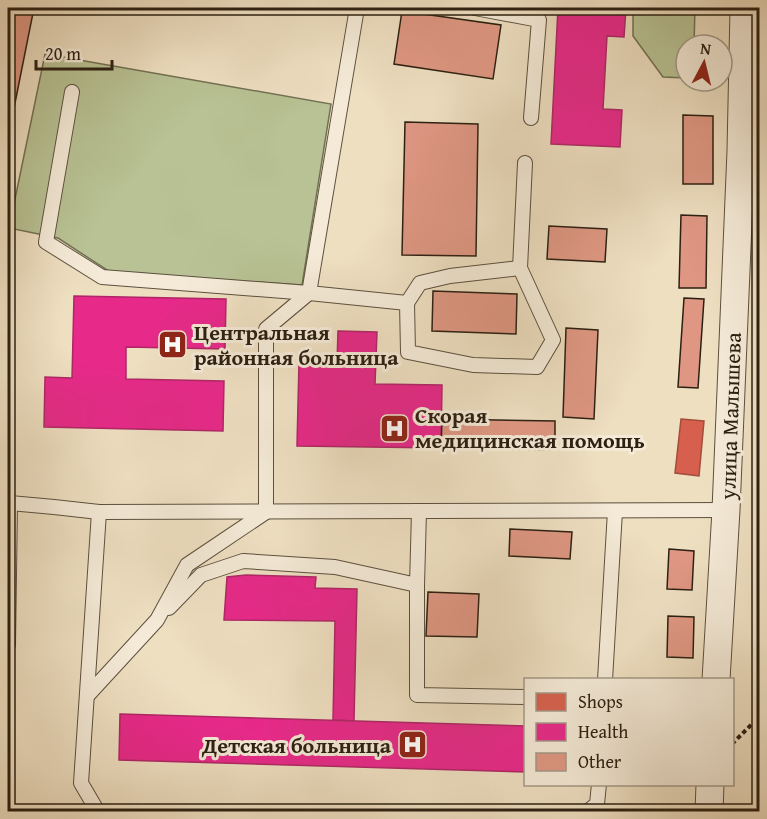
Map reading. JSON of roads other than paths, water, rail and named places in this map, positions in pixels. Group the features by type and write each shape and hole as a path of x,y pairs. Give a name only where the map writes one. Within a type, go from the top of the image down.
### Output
{"street":[{"name":"улица Малышева","path":"716,678 745,151 744,8"},
{"path":"709,812 710,786"}],"lane":[{"path":"266,512 266,329 309,293 357,8"},
{"path":"475,8 539,20 531,118"},
{"path":"72,92 46,242 102,277 407,303"},
{"path":"520,268 450,276 420,283 407,303 408,352 473,365 537,367 553,340 520,268 525,163"},
{"path":"8,645 9,503 99,512 726,510"},
{"path":"605,678 615,511"},
{"path":"98,812 81,783 99,512"},
{"path":"157,620 187,565 266,512"},
{"path":"419,512 417,695 524,697"},
{"path":"87,696 201,575 243,561 335,567 417,585"},
{"path":"587,812 597,804 598,786"}],"place":[{"name":"Центральная районная больница","path":"173,345"},
{"name":"Скорая медицинская помощь","path":"394,428"},
{"name":"Детская больница","path":"412,745"}]}
